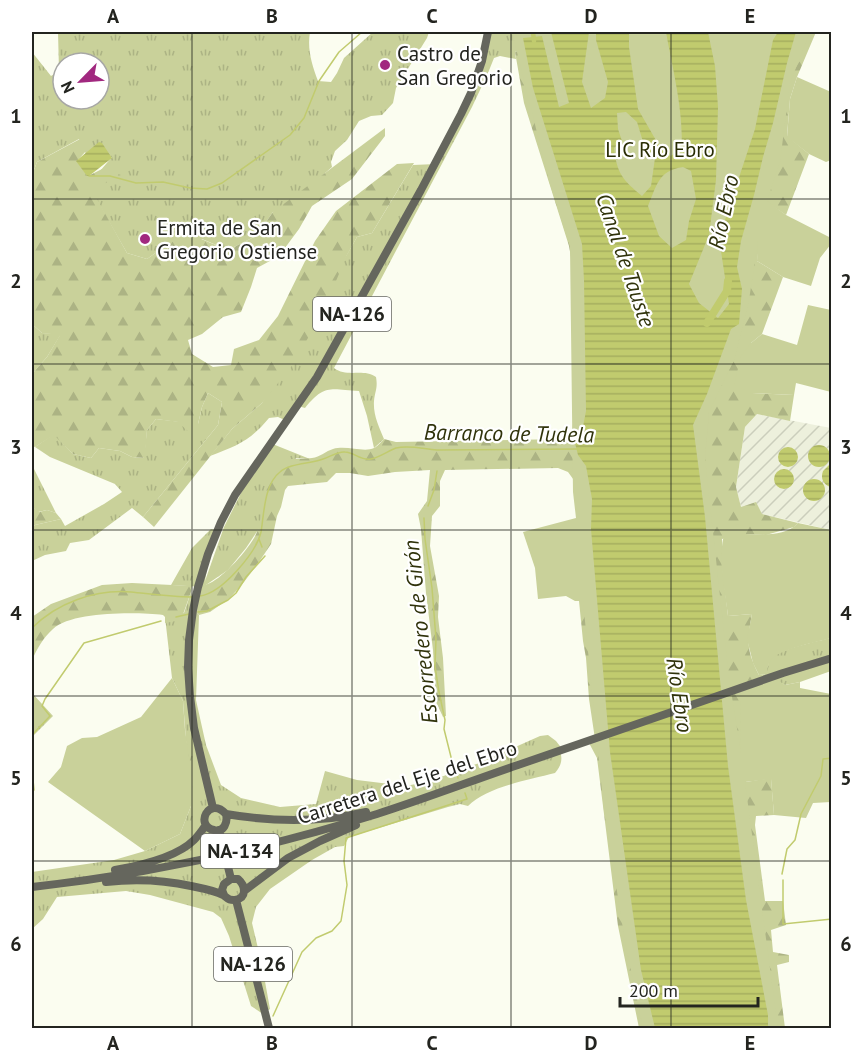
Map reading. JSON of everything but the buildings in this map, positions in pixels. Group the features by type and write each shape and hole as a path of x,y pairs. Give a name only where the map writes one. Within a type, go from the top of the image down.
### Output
{"main road":[{"name":"NA-126","path":"213,808 194,728 188,667 193,610 208,554 235,495 317,377 421,190 471,93 482,61 488,32"},
{"name":"Carretera del Eje del Ebro","path":"34,885 127,874 233,853 378,814 831,656"},
{"path":"34,885 72,886 145,880 180,884 236,900 244,891 288,858 320,841 354,826 438,797 474,780"},
{"path":"219,833 209,829 206,825 205,815 213,808 218,808 226,814 300,821 327,819 370,811 435,794"},
{"path":"219,833 226,824 226,814"},
{"path":"34,885 103,873 150,861 188,845 206,825"},
{"path":"219,833 230,875 223,886 224,895"},
{"path":"230,875 241,882 244,891"},
{"name":"NA-126","path":"236,900 269,1029"}],"shaded area":[{"path":"757,414 831,428 831,530 741,507 736,487 745,427"}],"green space":[{"path":"58,32 310,32 309,45 318,81 331,82 344,58 373,32 429,32 396,88 393,103 382,115 371,116 359,121 347,140 335,151 331,162 332,167 282,211 273,212 256,236 228,250 202,239 168,244 147,259 127,253 91,190 100,171 112,157 86,154 79,139 37,162 32,175 32,52 51,76 51,111 111,111 111,51 58,51"},
{"path":"488,32 522,32 524,49 515,52 516,59 500,56 494,58 472,107 334,368 344,372 371,374 376,377 374,411 384,439 374,448 359,391 328,390 317,395 305,408 298,406 289,422 278,417 269,418 243,442 210,456 232,429 262,403 357,237 372,233 413,165 436,164 465,103"},
{"name":"LIC Río Ebro","path":"512,32 810,32 790,83 780,162 767,201 786,215 831,238 831,244 820,258 811,286 783,277 757,261 758,241 749,300 734,360 709,412 705,459 729,678 741,753 740,691 773,677 785,685 800,682 800,688 831,694 831,802 813,803 806,818 774,815 771,779 745,782 778,1028 643,1028 626,947 604,811 583,601 575,601 566,596 538,599 535,568 523,532 576,518 573,492 570,247 549,181"},
{"path":"796,32 816,32 790,99 787,136 809,154 786,215 765,201 757,261 783,277 762,334 751,343 752,393 794,395 790,421 757,414 745,427 736,487 741,507 756,502 762,514 798,523 794,527 766,535 746,534 722,539 722,565 728,616 752,614 749,639 752,659 759,675 767,674 774,679 746,782 771,778 774,815 756,816 755,825 765,901 783,901 786,925 771,930 773,952 789,955 789,962 777,965 785,1028 768,1028 693,425"},
{"path":"524,49 582,244 655,1028 639,1028 618,926 597,758 589,743 595,739 579,601 584,601 576,483 568,472 558,468 445,470 440,481 440,506 432,516 430,546 439,596 438,617 446,716 443,717 436,702 433,650 418,514 427,501 430,470 368,476 336,473 327,482 288,486 277,516 271,544 244,582 230,598 210,612 199,615 194,610 197,587 210,583 231,567 255,535 260,521 267,479 271,471 281,462 290,459 308,459 338,448 370,449 376,447 384,439 396,442 567,439 572,433 575,404 576,287 569,246 524,103 515,52"},
{"path":"797,77 831,92 831,160 826,162 809,154 787,137 790,99"},
{"path":"385,128 385,136 352,179 312,206 299,229 279,256 257,268 241,312 223,317 202,334 188,340 192,354 213,367 231,365 234,349 259,340 278,316 315,241 336,211 397,164 414,163 372,233 357,237 322,314 291,367 262,403 232,429 154,527 143,517 218,425 222,402 208,393 198,424 190,433 178,422 156,419 147,430 145,458 99,448 91,458 73,454 54,435 35,447 32,446 32,374 47,357 60,335 42,333 32,324 32,175 37,162 80,139 86,151 77,161 88,176 102,169 121,175 92,190 127,253 147,259 168,244 189,234 228,250 256,236 273,212"},
{"path":"808,305 831,310 831,392 796,383 794,395 752,393 734,385 741,356 762,334 797,345"},
{"path":"32,324 42,333 61,334 47,357 32,374"},
{"path":"208,393 222,402 218,425 143,517 132,508 89,540 70,543 66,551 45,555 32,561 32,527 61,519 65,526 122,492 115,484 50,457 35,447 54,434 73,454 91,458 99,448 144,458 147,430 156,419 198,424"},
{"path":"270,443 310,459 296,458 258,530 228,570 203,587 171,585 192,548 211,529 220,531 208,563 205,581 224,527 254,467"},
{"path":"32,465 56,513 47,510 38,512 32,506"},
{"path":"32,506 39,512 47,510 56,513 61,519 32,527"},
{"path":"798,523 831,530 831,638 782,652 771,660 767,674 759,675 753,663 747,639 752,614 728,616 722,572 723,539 726,529 739,524 746,534 760,535 781,532"},
{"path":"132,583 192,586 181,620 165,623 163,615 138,613 106,614 75,619 53,629 46,636 32,660 32,617 51,604 102,585"},
{"path":"191,592 194,609 199,615 196,700 206,745 221,785 241,798 280,807 316,804 325,771 357,780 406,786 430,781 479,763 540,736 548,735 563,750 560,751 561,763 555,773 497,789 476,799 468,806 460,804 448,807 349,837 344,846 335,847 312,860 270,889 256,907 252,923 270,1009 263,1014 251,1006 229,936 221,918 213,912 126,891 57,897 43,919 32,929 32,872 114,860 145,851 180,834 191,806 183,701 172,678 165,617 184,613"},
{"path":"831,638 831,671 785,685 765,675 772,657 776,654"},
{"path":"172,678 183,701 193,785 191,806 180,834 145,851 48,782 61,767 67,746 82,738 97,737 141,717"},
{"path":"32,693 53,716 32,737"}],"water":[{"name":"LIC Río Ebro","path":"551,32 589,32 582,82 591,108 605,98 608,82 596,40 596,32 629,32 638,109 661,149 670,156 681,151 680,107 666,32 708,32 715,66 718,107 716,180 709,235 689,284 699,303 718,318 729,304 719,238 755,129 773,40 778,32 796,32 741,241 737,267 742,289 739,324 731,329 693,425 705,517 728,766 746,900 768,1015 768,1028 655,1028 641,970 610,752 591,529 592,499 586,466 578,455 575,443 581,437 586,411 582,244 533,88 523,38 542,36 559,107 569,103","holes":["626,112 637,122 644,145 655,158 651,186 642,196 622,176 615,157 614,148 622,141 618,129 617,113","683,167 691,171 696,199 686,240 672,248 659,236 648,206 656,185 663,176"]},
{"path":"99,142 112,158 87,176 76,161"},
{"path":"819,445 827,448 830,456 827,464 819,467 811,464 808,456 811,448"},
{"path":"788,447 795,450 798,457 795,464 788,467 781,464 778,457 781,450"},
{"path":"831,465 831,487 826,485 822,479 823,471"},
{"path":"784,469 791,472 794,479 791,486 784,489 777,486 774,479 777,472"},
{"path":"814,479 822,482 825,490 822,498 814,501 806,498 803,490 806,482"}],"waterway":[{"path":"89,176 110,176 136,183 163,182 207,189 222,183 290,135 304,118 319,81 339,52 362,32"},
{"name":"Canal de Tauste","path":"533,32 534,41"},
{"name":"Río Ebro","path":"707,323 727,291 728,281"},
{"name":"Barranco de Tudela","path":"200,596 218,588 245,561 258,541 271,484 280,472 289,467 318,461 342,452 371,459 401,447 437,450 579,449"},
{"name":"Escorredero de Girón","path":"428,506 434,490 437,471"},
{"name":"Escorredero de Girón","path":"424,518 436,639 435,666 445,720 444,729 458,778"},
{"name":"Barranco de Tudela","path":"259,539 262,547"},
{"path":"198,612 207,611 228,600 265,556"},
{"name":"Barranco de Tudela","path":"32,628 53,611 90,595 131,592 192,597"},
{"path":"176,617 189,614"},
{"path":"32,735 50,716 42,706 45,699 84,643 161,621"},
{"path":"782,874 787,849 795,840 801,814 821,776 823,759 832,758"},
{"path":"32,770 34,790 32,792"},
{"name":"Escorredero de Girón","path":"273,1016 302,952 316,938 332,931 341,921 347,885 344,861 346,838 467,799 465,793"},
{"path":"783,880 783,924 832,919"}],"place":[{"name":"Castro de San Gregorio","path":"385,65"},
{"name":"Ermita de San Gregorio Ostiense","path":"145,239"}]}
